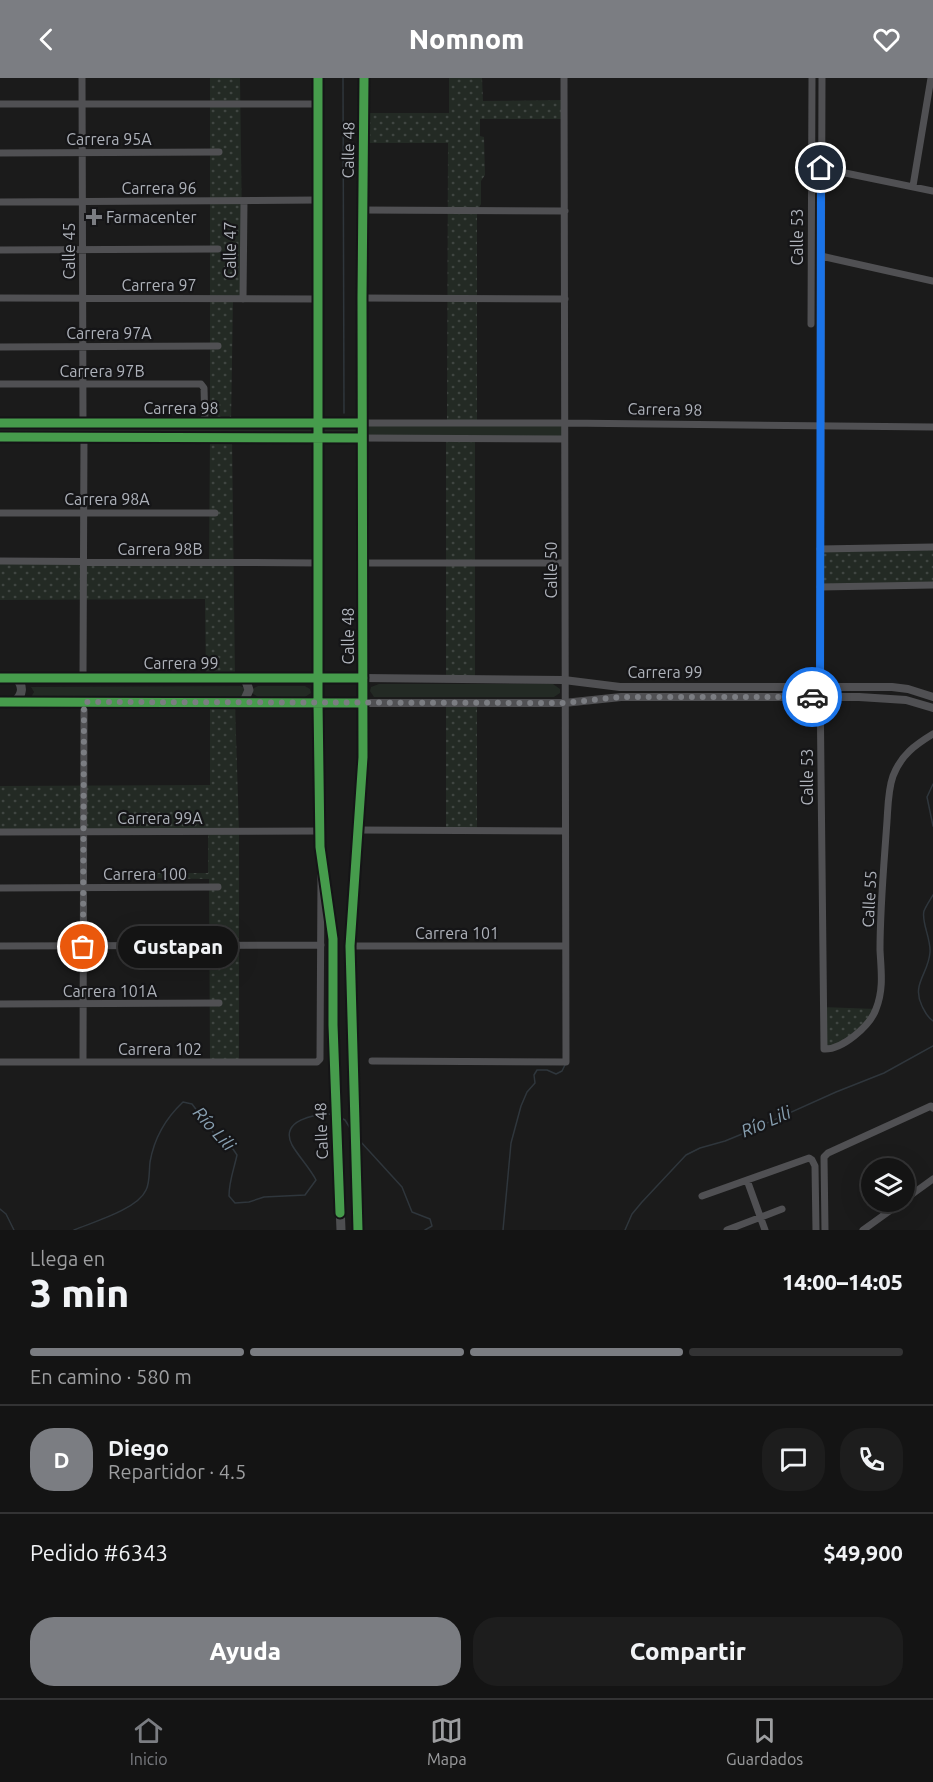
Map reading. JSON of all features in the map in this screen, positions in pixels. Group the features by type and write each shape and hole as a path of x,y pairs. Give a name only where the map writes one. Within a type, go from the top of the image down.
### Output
{"main road":[{"name":"Calle 48","path":"318,78 320,847 333,939 333,1025 340,1230"},
{"name":"Calle 48","path":"358,1230 350,946 363,757 364,78"},
{"name":"Carrera 99","path":"0,678 363,678"},
{"path":"14,702 21,695 22,690 16,678"},
{"path":"240,678 248,684 249,690 246,699 240,702"},
{"name":"Carrera 99","path":"0,702 362,703"}],"street":[{"name":"Calle 45","path":"82,78 83,423"},
{"name":"Calle 50","path":"372,1061 566,1062 564,78"},
{"name":"Calle 53","path":"811,324 812,78"},
{"name":"Calle 53","path":"822,78 820,549 822,1044"},
{"path":"913,186 931,78"},
{"path":"0,104 318,104"},
{"name":"Carrera 95A","path":"0,153 219,152"},
{"path":"821,168 933,191"},
{"name":"Carrera 96","path":"0,202 318,200"},
{"name":"Calle 47","path":"243,201 243,299"},
{"path":"363,210 565,211"},
{"path":"0,250 218,249"},
{"path":"821,256 933,281"},
{"name":"Carrera 97","path":"0,298 318,299"},
{"path":"362,298 565,299"},
{"name":"Carrera 97A","path":"0,347 218,346"},
{"name":"Carrera 97B","path":"0,384 203,385 205,423"},
{"name":"Carrera 98","path":"0,423 565,423 933,427"},
{"name":"Carrera 98","path":"0,437 564,438"},
{"path":"83,678 84,437"},
{"name":"Carrera 98A","path":"0,513 215,513"},
{"path":"820,549 933,547"},
{"name":"Carrera 98B","path":"0,561 320,563"},
{"path":"364,563 565,563"},
{"path":"820,587 933,585"},
{"name":"Carrera 99","path":"363,678 564,680 620,687 892,687 921,692 933,697"},
{"name":"Carrera 99","path":"362,703 564,703 621,697 820,698 906,700 933,708"},
{"path":"83,1062 84,702"},
{"name":"Calle 55","path":"822,1044 826,1050 852,1038 861,1030 876,1009 882,986 880,951 886,835 892,778 900,761 913,746 933,734"},
{"path":"357,830 564,831"},
{"name":"Carrera 99A","path":"0,832 320,831"},
{"name":"Calle 48","path":"319,1060 320,847"},
{"name":"Carrera 100","path":"0,888 218,887"},
{"path":"0,946 321,945"},
{"name":"Carrera 101","path":"350,946 565,946"},
{"name":"Carrera 101A","path":"0,1004 219,1003"},
{"name":"Carrera 102","path":"0,1062 319,1060"},
{"path":"825,1230 824,1157 828,1153 932,1106"},
{"path":"702,1196 809,1158 815,1166 816,1230"},
{"path":"915,1192 933,1179"},
{"path":"747,1180 765,1230"},
{"path":"727,1230 782,1209"},
{"path":"863,1230 888,1212"}],"shaded area":[{"path":"210,78 240,78 243,299 233,299 231,424 210,423"},
{"path":"449,78 482,78 483,101 564,100 565,119 480,119 480,136 484,137 485,175 481,181 481,204 477,211 477,423 447,423 448,143 363,143 364,113 449,113"},
{"path":"0,423 565,423 564,439 0,437"},
{"path":"210,437 232,437 235,678 206,678 205,599 0,600 0,561 209,562"},
{"path":"446,438 475,438 475,677 446,677"},
{"path":"933,547 933,585 820,587 820,549"},
{"path":"379,684 553,684 560,689 560,693 554,697 374,697 370,691 371,687"},
{"path":"240,686 246,692 241,697 31,697 34,692 31,687"},
{"path":"258,686 305,686 310,689 311,693 305,697 258,697 252,693"},
{"path":"210,702 235,702 239,831 239,1062 210,1062 209,879 142,878 142,873 208,873 208,831 0,832 0,786 210,785"},
{"path":"446,703 477,703 477,830 446,830"},
{"path":"822,1007 876,1009 861,1030 826,1050"}],"waterway":[{"path":"343,78 344,413"},
{"name":"Río Lili","path":"933,784 927,797 933,826"},
{"name":"Río Lili","path":"933,895 923,915 930,952 918,991 922,1006 933,1021"},
{"name":"Río Lili","path":"625,1230 632,1214 686,1155 747,1132 884,1073 933,1046"},
{"path":"503,1230 511,1143 521,1106 527,1092 535,1083 534,1075 537,1070 547,1070 556,1074 562,1071 565,1065"},
{"name":"Río Lili","path":"74,1230 125,1209 141,1197 149,1180 150,1162 158,1137 166,1122 183,1102 192,1104 222,1144 233,1149 237,1155 229,1191 229,1196 235,1203 249,1202 264,1197 305,1195 316,1180 292,1145 290,1130 294,1124 308,1117 332,1114"},
{"name":"Río Lili","path":"341,1118 350,1128"},
{"name":"Río Lili","path":"360,1141 402,1187 412,1212 430,1219 432,1226 425,1230"},
{"name":"Río Lili","path":"0,1209 6,1214 14,1230"}],"cycle path":[{"path":"318,78 320,847 333,939 333,1025 340,1213"},
{"path":"358,1230 350,946 363,757 364,78"},
{"path":"0,423 362,423"},
{"path":"0,437 362,438"},
{"path":"0,678 363,678"},
{"path":"0,702 362,703"}],"way so far":[{"path":"83,947 84,702 564,703 621,697 812,697"}],"place":[{"name":"Farmacenter","path":"94,217"},
{"name":"Gustapan","path":"83,947"}],"route":[{"path":"812,697 820,698 821,168"}]}
